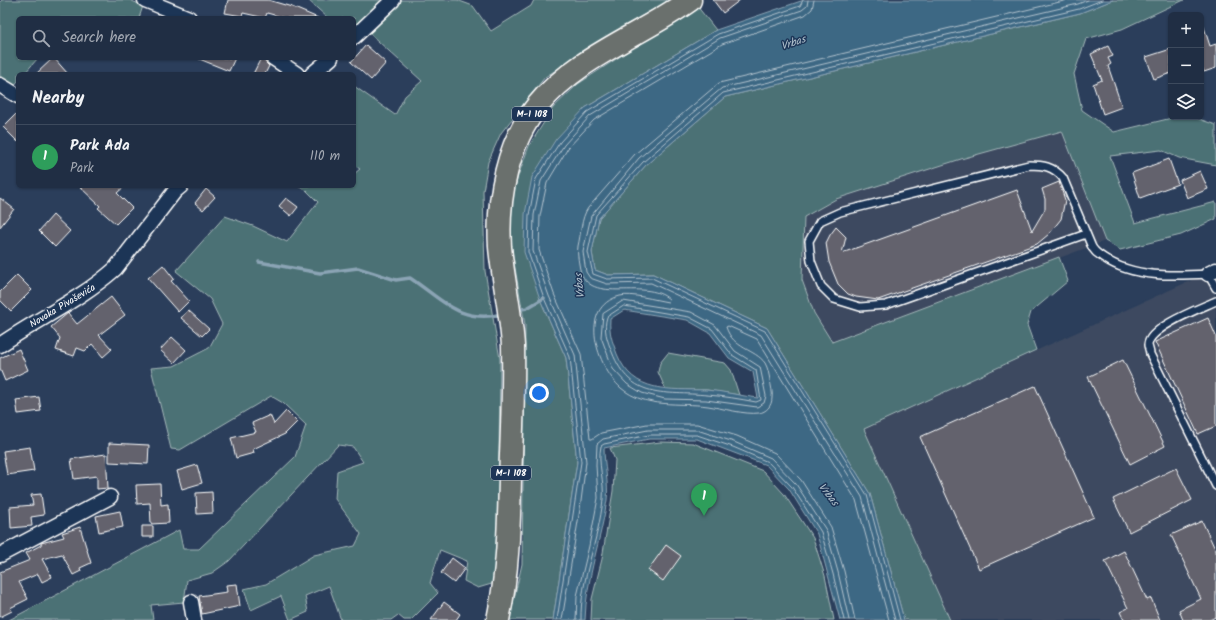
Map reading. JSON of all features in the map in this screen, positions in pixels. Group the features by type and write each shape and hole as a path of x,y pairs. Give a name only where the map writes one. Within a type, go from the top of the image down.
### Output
{"main road":[{"name":"M-I 108","path":"498,620 507,570 512,424 511,326 500,246 501,208 510,160 515,145 527,121 545,97 579,67 690,0"}],"street":[{"path":"145,0 184,16"},
{"path":"356,35 393,0"},
{"path":"276,60 294,72"},
{"path":"314,72 329,60"},
{"path":"0,85 16,95"},
{"name":"Novaka Pivaševića","path":"0,345 26,326 87,291 104,279 115,269 174,188"},
{"path":"0,555 110,497"},
{"path":"191,602 194,620"}],"lane":[{"path":"1086,234 886,305 860,306 834,299 821,286 812,261 809,241 820,221 829,215 1029,165 1046,166 1057,171 1063,178 1093,250 1121,268 1182,276 1212,272 1216,288"},
{"path":"1216,301 1168,323 1154,334 1148,344 1150,354 1216,486"}],"shaded area":[{"path":"1062,131 1105,241 832,342 814,313 802,280 804,216 836,199 961,159"},
{"path":"1205,274 1216,296 1216,620 950,620 863,429"}],"green space":[{"path":"2,0 130,0 143,6 140,16 16,16 16,60 36,60 26,72 16,72 16,83 12,88 0,79 0,2"},
{"path":"308,0 382,0 356,26 356,16 326,16"},
{"path":"402,0 457,0 473,6 491,31 531,6 534,0 670,0 633,21 545,77 501,133 488,162 483,191 485,271 500,359 498,559 495,583 478,588 464,581 467,561 440,550 430,583 438,593 411,620 404,620 398,615 391,620 341,620 329,586 305,596 308,612 290,620 281,596 251,610 244,589 266,584 314,555 355,546 361,534 335,499 337,471 363,462 353,447 338,445 229,561 212,573 187,580 184,602 151,605 153,620 9,620 179,530 183,549 199,549 295,457 306,425 283,403 271,396 180,450 171,449 151,368 174,366 209,348 222,324 210,299 176,271 225,216 253,226 287,242 318,202 306,190 302,188 356,188 356,172 360,169 356,166 356,87 395,115 405,96 422,81 368,32"},
{"path":"1113,0 1184,0 1122,29 1086,39 1074,74 1082,110 1114,132 1168,119 1202,120 1216,125 1216,165 1179,158 1161,150 1110,156 1135,223 1216,202 1216,219 1181,235 1120,250 1105,241 1062,131 961,159 836,199 804,217 802,280 814,313 832,342 1059,257 1068,281 1031,312 1027,325 1036,350 864,429 950,620 904,620 870,494 767,328 653,274 608,275 595,270 592,252 599,218 646,165 725,97 1080,13"},
{"path":"697,6 716,30 585,108 540,299 566,358 577,462 553,620 509,620 522,564 525,325 511,245 510,205 518,176 529,146 553,108 578,84"},
{"path":"668,353 725,363 731,370 739,395 707,390 666,390 658,372 660,363"},
{"path":"661,442 693,443 763,471 784,494 813,538 825,576 834,620 591,620 592,599 602,559 613,491 615,460 610,448"}],"water":[{"name":"Vrbas","path":"804,0 1113,0 1080,13 725,97 646,165 599,218 592,252 595,270 608,275 653,274 767,328 870,494 904,620 840,620 817,534 789,489 766,465 697,439 649,439 604,448 607,500 588,590 585,620 553,620 577,462 566,358 540,299 524,252 525,214 532,177 556,139 585,108 716,30","holes":["624,310 687,320 710,333 729,358 753,372 758,398 706,390 679,390 654,387 643,383 624,367 612,341 610,333 610,319"]}],"building":[{"path":"228,0 268,0 292,7 313,16 278,16 267,13 266,16 256,16 243,13 242,16 225,13"},
{"path":"713,0 740,0 723,13"},
{"path":"1204,27 1210,46 1216,44 1216,68 1204,72"},
{"path":"366,45 386,63 371,80 351,62 353,60 356,60 356,56"},
{"path":"1108,46 1113,56 1108,58 1111,64 1108,66 1122,107 1103,114 1093,84 1102,80 1091,54"},
{"path":"1168,50 1168,74 1154,79 1146,57"},
{"path":"51,60 56,60 66,72 38,72"},
{"path":"202,60 234,60 229,71"},
{"path":"260,60 263,60 269,66 266,72 254,72"},
{"path":"16,114 16,140 3,127"},
{"path":"1169,159 1178,184 1140,198 1132,173"},
{"path":"1200,171 1208,189 1187,198 1180,180"},
{"path":"1059,182 1065,200 1061,219 1049,234 1037,244 878,300 856,297 848,294 838,284 829,262 826,243 836,227 846,237 842,253 1017,190 1032,231 1045,209 1045,199 1042,189"},
{"path":"81,188 123,188 117,193 132,208 116,224 98,208 100,206"},
{"path":"206,189 215,197 203,210 195,203"},
{"path":"0,198 14,209 0,227"},
{"path":"286,198 298,207 291,216 279,206"},
{"path":"53,215 70,231 55,247 39,231"},
{"path":"163,265 174,279 171,281 189,301 178,312 148,278"},
{"path":"17,275 32,290 11,311 0,300 0,292"},
{"path":"111,297 125,315 99,335 112,349 103,357 92,344 85,351 77,348 74,356 56,350 60,338 51,327 68,313 77,324"},
{"path":"188,310 209,329 202,336 181,318"},
{"path":"1208,318 1216,336 1216,426 1198,434 1155,342"},
{"path":"172,337 186,350 174,363 160,350"},
{"path":"19,349 28,370 5,381 0,369 0,358"},
{"path":"1123,360 1165,446 1130,464 1088,377"},
{"path":"1035,386 1094,517 979,569 920,437"},
{"path":"39,397 41,411 18,414 16,400"},
{"path":"286,411 297,422 285,434 253,449 254,453 236,458 231,438 256,432 252,423 270,415 274,424"},
{"path":"109,443 149,445 148,464 109,462"},
{"path":"30,447 34,471 7,475 3,451"},
{"path":"106,454 108,488 97,489 97,476 74,479 71,459"},
{"path":"197,465 202,483 182,489 177,471"},
{"path":"1176,468 1192,500 1129,532 1113,499"},
{"path":"160,484 161,505 168,504 169,523 151,524 150,503 137,504 136,485"},
{"path":"212,492 213,513 197,514 196,493"},
{"path":"41,494 44,515 31,517 32,526 11,528 10,507 33,505 31,495"},
{"path":"120,511 123,527 99,532 96,516"},
{"path":"1202,521 1216,551 1216,617 1209,620 1183,620 1179,610 1201,599 1171,535"},
{"path":"142,526 153,526 153,537 142,537"},
{"path":"80,527 91,563 80,568 81,571 73,575 62,554 42,559 52,577 42,582 38,574 19,582 28,599 10,608 12,611 0,617 0,572 30,560 26,553 41,545 41,543 64,537 62,533"},
{"path":"666,545 681,556 663,581 648,570"},
{"path":"1124,551 1147,600 1151,598 1160,620 1124,620 1120,612 1128,608 1105,561"},
{"path":"452,558 465,568 454,583 441,573"},
{"path":"237,584 240,606 202,614 199,596 227,592 226,585"},
{"path":"444,602 460,614 456,620 431,620"}],"waterway":[{"path":"259,262 320,273 358,268 396,280 410,278 442,302 463,313 475,316 503,314"},
{"path":"517,310 527,308 544,298"}],"place":[{"name":"Park Ada","path":"704,516"}]}
